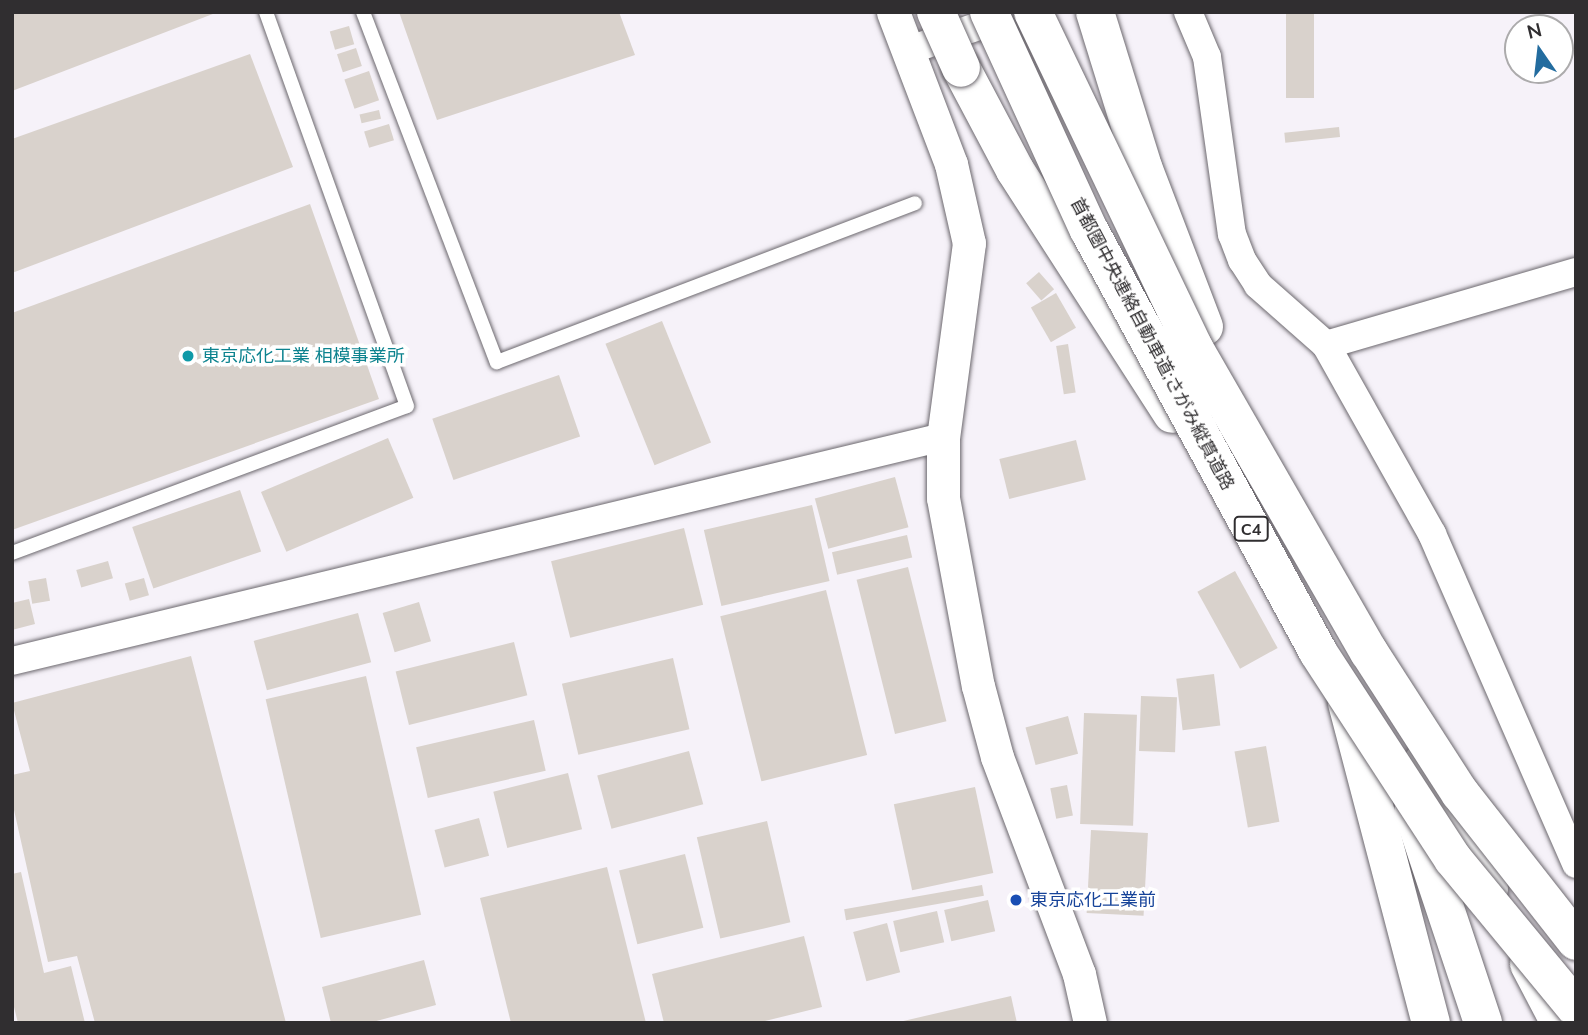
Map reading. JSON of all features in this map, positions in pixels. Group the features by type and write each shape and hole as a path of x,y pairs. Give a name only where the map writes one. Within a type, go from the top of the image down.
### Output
{"highway":[{"path":"936,12 961,68 1015,170 1254,541 1346,697 1394,772 1423,836 1483,1023"},
{"name":"首都圏中央連絡自動車道;さがみ縦貫道路","path":"989,12 1089,230 1318,652 1454,859 1576,1008"},
{"name":"首都圏中央連絡自動車道;さがみ縦貫道路","path":"1033,12 1194,348 1369,653 1460,793 1576,941"},
{"path":"1096,14 1182,279 1295,528 1560,1023"},
{"path":"1346,697 1431,1023"},
{"path":"1438,792 1508,1023"}],"street":[{"path":"892,12 951,164 969,243 943,437 943,498 978,686 997,757 1080,974 1090,1023"},
{"path":"907,51 1019,12"},
{"path":"1188,12 1208,57 1232,234 1242,260 1258,285 1326,345 1432,534 1576,864"},
{"path":"1326,345 1576,272"},
{"path":"12,661 943,437"}],"lane":[{"path":"12,552 407,406 267,12"},
{"path":"363,12 497,362 915,203"}],"building":[{"path":"12,12 218,12 12,91"},
{"path":"399,12 619,12 635,55 437,120"},
{"path":"1286,12 1314,12 1314,98 1286,98"},
{"path":"349,26 354,44 335,50 330,32"},
{"path":"356,48 362,66 343,72 337,54"},
{"path":"250,54 293,167 12,273 12,139"},
{"path":"369,71 379,100 355,109 344,79"},
{"path":"379,110 381,119 362,123 360,114"},
{"path":"389,124 394,140 369,148 364,132"},
{"path":"1339,127 1340,137 1285,143 1284,133"},
{"name":"東京応化工業 相模事業所","path":"310,204 379,399 12,530 12,313"},
{"path":"1039,272 1054,289 1041,301 1026,283"},
{"path":"1056,293 1076,328 1051,342 1031,308"},
{"path":"662,321 711,442 655,465 605,344"},
{"path":"1068,344 1076,392 1064,394 1056,346"},
{"path":"559,375 580,436 453,480 432,419"},
{"path":"388,438 413,498 286,552 261,492"},
{"path":"1076,440 1086,480 1009,499 999,459"},
{"path":"895,477 908,527 828,549 815,498"},
{"path":"240,490 261,551 153,589 132,527"},
{"path":"812,505 830,581 721,606 704,530"},
{"path":"684,528 703,605 570,638 551,561"},
{"path":"907,535 912,557 837,575 832,552"},
{"path":"108,561 113,578 81,587 76,570"},
{"path":"908,567 946,721 895,734 857,580"},
{"path":"1235,571 1278,648 1240,669 1197,592"},
{"path":"46,578 50,601 32,604 28,581"},
{"path":"144,578 149,595 130,601 125,584"},
{"path":"826,590 867,755 761,781 720,616"},
{"path":"29,599 35,624 12,630 12,603"},
{"path":"419,602 431,641 395,652 383,613"},
{"path":"358,613 371,662 267,690 254,641"},
{"path":"514,642 527,695 409,725 396,672"},
{"path":"191,656 286,1023 95,1023 77,956 48,962 12,801 12,775 30,771 12,703"},
{"path":"673,658 689,729 578,755 562,684"},
{"path":"1214,674 1220,726 1183,730 1176,679"},
{"path":"366,676 421,915 321,938 266,699"},
{"path":"1141,696 1177,697 1175,752 1139,751"},
{"path":"1084,713 1137,715 1133,826 1080,824"},
{"path":"1068,716 1078,754 1036,765 1025,727"},
{"path":"534,720 546,771 428,798 416,747"},
{"path":"1266,746 1279,822 1248,827 1234,752"},
{"path":"689,751 703,804 611,829 597,776"},
{"path":"568,773 582,829 507,848 493,792"},
{"path":"1067,785 1073,815 1056,819 1050,788"},
{"path":"975,787 993,873 912,890 894,804"},
{"path":"479,818 489,856 445,868 435,830"},
{"path":"767,821 790,922 720,939 697,837"},
{"path":"1091,830 1148,833 1144,916 1087,913"},
{"path":"685,854 703,928 637,944 619,870"},
{"path":"607,867 646,1023 511,1023 480,898"},
{"path":"21,872 44,973 71,966 85,1023 18,1023 12,999 12,874"},
{"path":"982,885 984,896 846,920 844,909"},
{"path":"988,900 995,931 951,941 944,910"},
{"path":"937,911 944,942 900,952 893,921"},
{"path":"887,923 900,972 866,981 853,932"},
{"path":"804,936 822,1007 757,1023 664,1023 652,974"},
{"path":"424,960 436,1005 369,1023 331,1023 322,987"},
{"path":"1011,996 1017,1023 899,1023 899,1022"}],"place":[{"name":"東京応化工業 相模事業所","path":"188,356"},
{"name":"東京応化工業前","path":"1016,900"}]}
